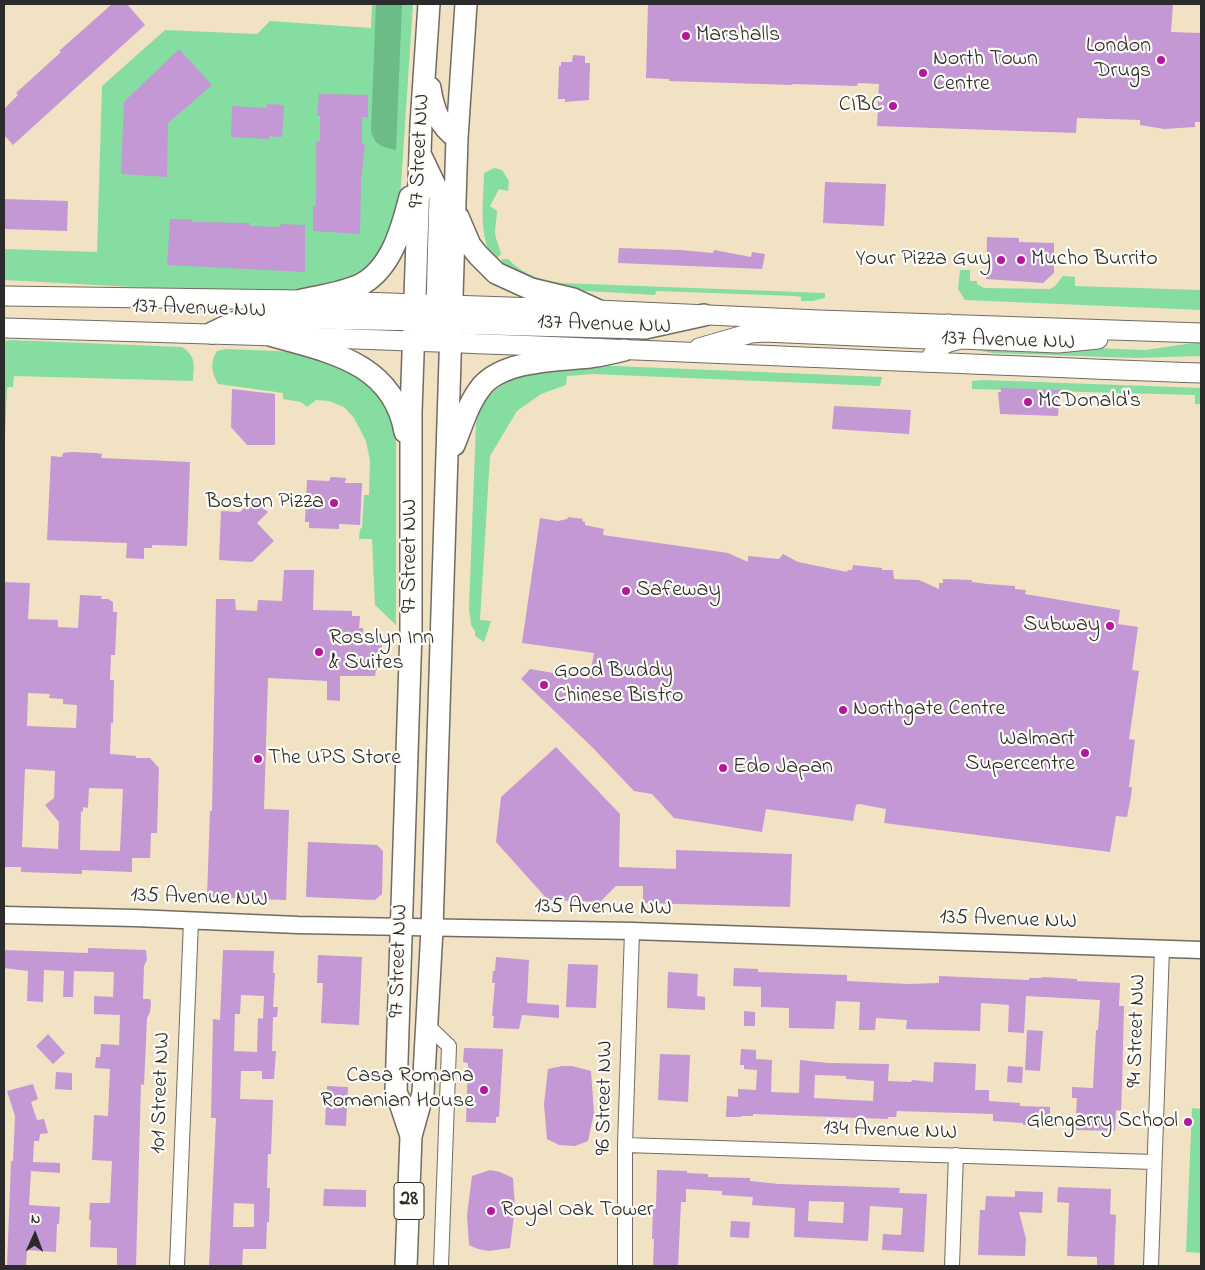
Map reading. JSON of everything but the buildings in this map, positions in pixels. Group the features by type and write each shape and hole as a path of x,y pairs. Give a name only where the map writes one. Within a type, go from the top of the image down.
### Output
{"main road":[{"name":"97 Street NW","path":"411,1136 396,1091 411,630 411,412 420,153 429,4"},
{"name":"97 Street NW","path":"406,1266 411,1136 423,1093 432,929 448,462 446,319 455,211 466,4"},
{"path":"426,63 436,113 450,134 458,138"},
{"path":"302,300 340,292 362,284 384,265 395,244 404,219 420,153"},
{"path":"420,153 440,196 446,319"},
{"path":"455,211 470,245 478,256 496,273 531,289 573,299 597,310"},
{"name":"137 Avenue NW","path":"5,297 302,300 414,322"},
{"name":"137 Avenue NW","path":"4,328 273,336 446,319 597,310 1195,332"},
{"path":"212,333 233,323 256,317 414,322 446,319 645,328 704,315"},
{"name":"137 Avenue NW","path":"446,319 624,350 1201,373"},
{"path":"681,353 751,333 764,332 927,339 940,334 949,324"},
{"path":"929,363 936,349 948,342 961,339 1058,343 1195,332"},
{"path":"273,336 335,354 357,364 375,376 391,393 403,423 411,464"},
{"path":"448,462 467,411 481,387 495,375 514,368 560,359 591,357 624,350"}],"street":[{"name":"135 Avenue NW","path":"4,915 432,929 632,931 1201,950"},
{"name":"101 Street NW","path":"177,1266 191,921"},
{"name":"96 Street NW","path":"625,1266 625,1145 632,931"},
{"name":"94 Street NW","path":"1150,1266 1162,948"},
{"name":"97 Street NW","path":"427,1025 449,1046 441,1266"},
{"name":"134 Avenue NW","path":"625,1145 1154,1162"},
{"path":"952,1266 956,1155"}],"green space":[{"path":"372,4 413,4 399,216 388,246 360,277 308,290 188,290 4,280 4,249 97,252 102,86 165,30 257,34 270,21 371,28"},
{"path":"376,4 402,4 396,150 379,144 374,139 371,130"},
{"path":"494,168 502,170 509,181 508,191 499,189 490,206 497,211 495,233 501,254 495,260 489,251 486,241 483,218 484,173"},
{"path":"502,259 508,259 519,269 532,276 561,283 825,293 825,298 801,301 801,297 795,296 656,291 655,295 571,290 501,269"},
{"path":"960,270 970,270 970,281 977,281 977,284 984,288 1050,289 1063,276 1075,277 1075,286 1201,290 1201,310 965,300 958,289"},
{"path":"4,341 182,347 190,354 194,362 193,381 14,376 13,387 7,387 4,437"},
{"path":"1201,342 1201,356 1136,358 992,353 969,348 970,343 1145,350"},
{"path":"226,349 301,352 349,366 379,395 392,420 396,440 396,625 375,605 372,539 359,539 360,529 362,528 364,495 369,495 370,461 366,441 354,418 344,407 329,401 316,400 307,407 301,402 283,399 283,393 218,384 213,372 214,355 217,351"},
{"path":"591,365 882,377 880,386 593,374 567,376 566,385 541,394 517,411 490,456 480,620 491,621 484,642 475,636 475,631 471,625 469,608 476,423 480,409 491,394 502,385 516,379 547,371"},
{"path":"972,381 1201,388 1201,404 1195,404 1195,395 972,389"},
{"path":"1192,1108 1201,1109 1201,1253 1186,1252"}],"place":[{"name":"Marshalls","path":"686,36"},
{"name":"London Drugs","path":"1161,60"},
{"name":"North Town Centre","path":"923,73"},
{"name":"CIBC","path":"893,106"},
{"name":"Your Pizza Guy","path":"1001,260"},
{"name":"Mucho Burrito","path":"1021,260"},
{"name":"McDonald's","path":"1028,402"},
{"name":"Boston Pizza","path":"334,503"},
{"name":"Safeway","path":"626,591"},
{"name":"Subway","path":"1110,626"},
{"name":"Rosslyn Inn & Suites","path":"319,652"},
{"name":"Good Buddy Chinese Bistro","path":"544,685"},
{"name":"Northgate Centre","path":"843,710"},
{"name":"Walmart Supercentre","path":"1085,753"},
{"name":"The UPS Store","path":"258,759"},
{"name":"Edo Japan","path":"723,768"},
{"name":"Casa Romana Romanian House","path":"484,1090"},
{"name":"Glengarry School","path":"1188,1122"},
{"name":"Royal Oak Tower","path":"491,1211"}]}
